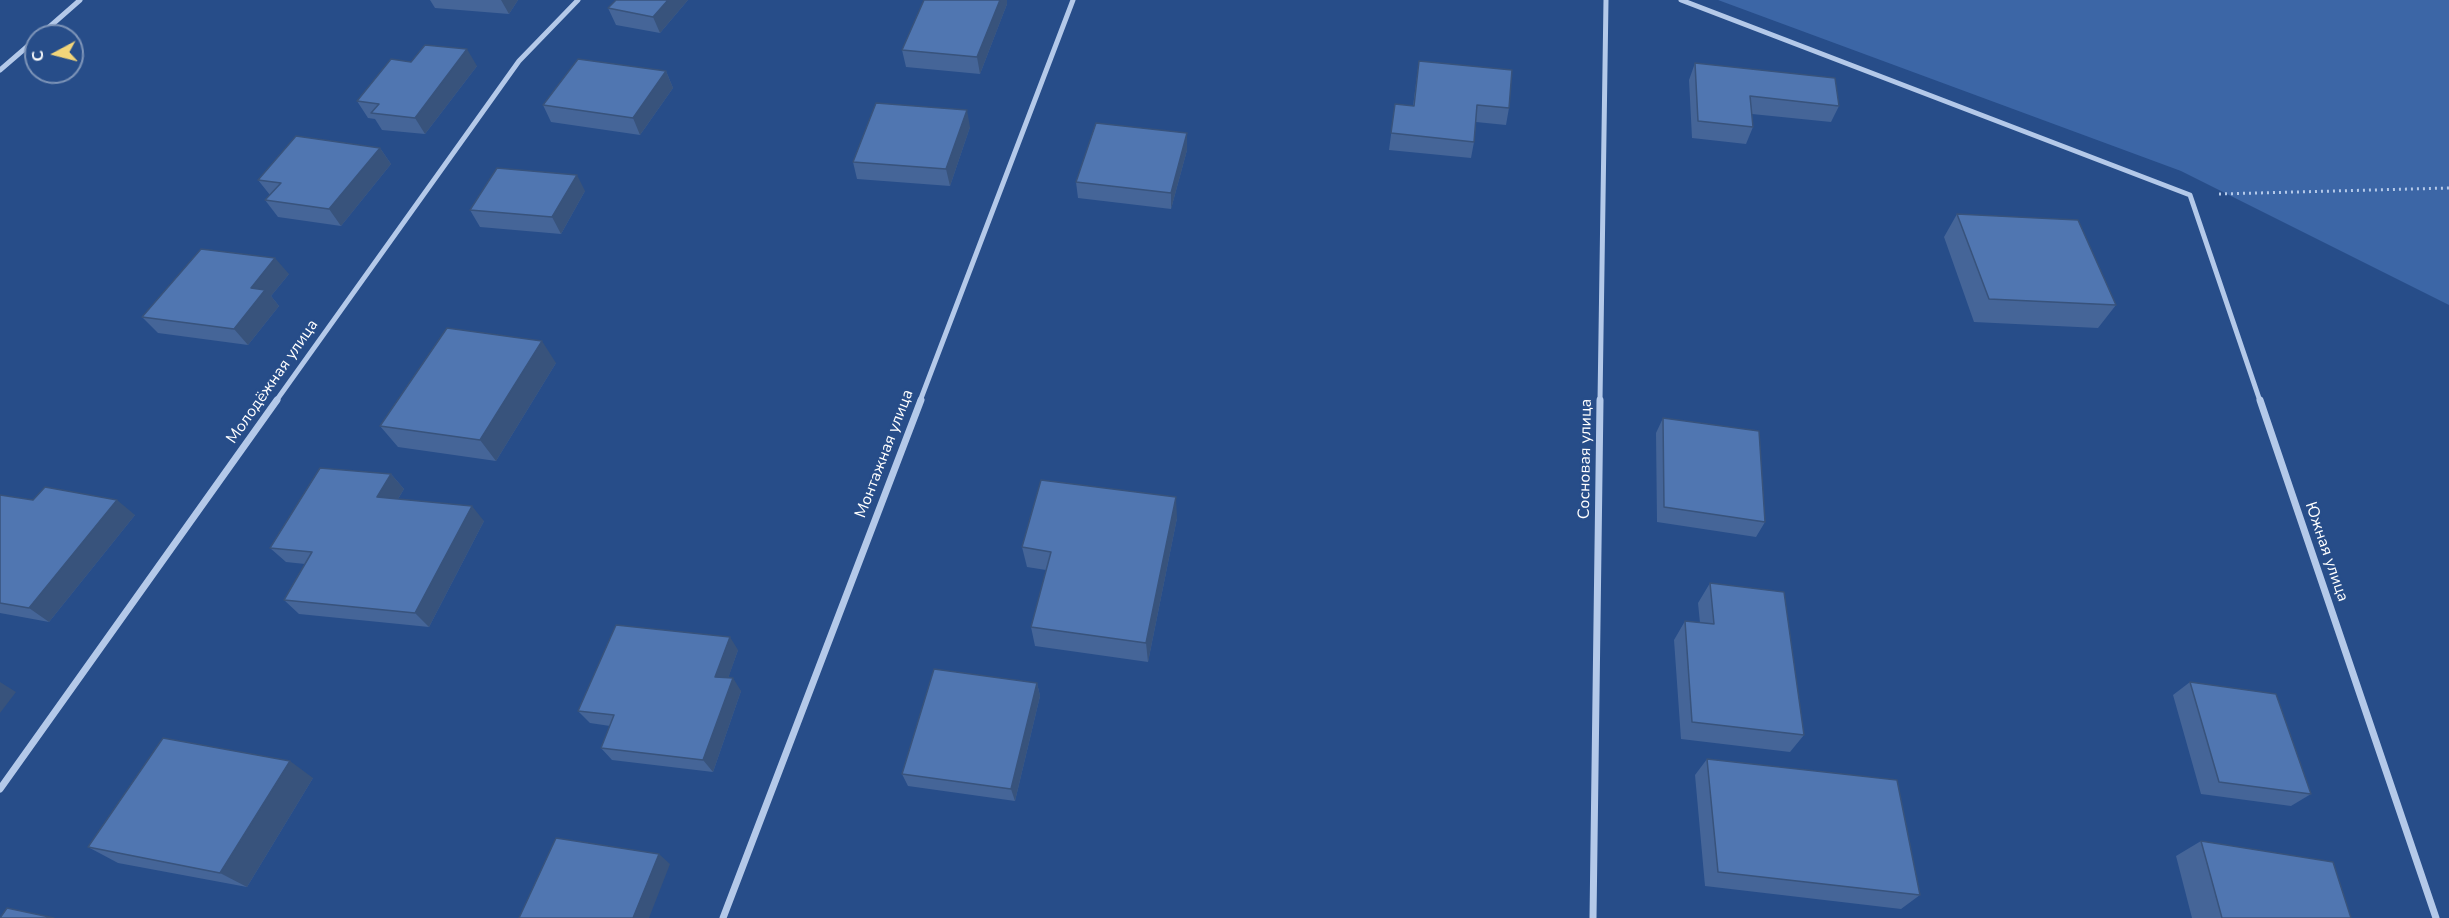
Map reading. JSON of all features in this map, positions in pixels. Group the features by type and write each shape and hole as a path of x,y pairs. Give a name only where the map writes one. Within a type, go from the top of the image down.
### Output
{"street":[{"path":"53,24 80,0"},
{"name":"Молодёжная улица","path":"0,789 519,61 578,0"},
{"name":"Монтажная улица","path":"723,918 1072,0"},
{"name":"Сосновая улица","path":"1593,918 1606,0"},
{"path":"1681,0 2190,195"},
{"path":"0,70 24,49"},
{"name":"Южная улица","path":"2190,195 2436,918"}],"path":[{"path":"2190,195 2449,188"}],"shaded area":[{"path":"1718,0 2449,0 2449,305 2181,171"}],"building":[{"path":"616,0 668,0 653,17 608,8"},
{"path":"924,0 1000,0 977,57 902,50"},
{"path":"425,45 467,49 415,118 371,113 379,104 357,101 391,59 411,62"},
{"path":"578,59 666,71 633,118 543,105"},
{"path":"1419,61 1512,70 1509,108 1477,105 1474,142 1391,133 1395,104 1414,106"},
{"path":"1695,63 1835,78 1839,106 1750,96 1753,127 1698,121"},
{"path":"876,103 967,110 946,169 853,162"},
{"path":"1096,123 1187,133 1171,193 1076,182"},
{"path":"296,136 380,148 329,209 265,200 281,183 258,180"},
{"path":"497,168 577,175 552,217 470,210"},
{"path":"1957,214 2078,220 2116,305 1989,299"},
{"path":"201,249 275,258 251,288 265,290 234,329 142,317"},
{"path":"447,328 542,341 480,440 380,426"},
{"path":"1663,418 1759,431 1765,522 1664,507"},
{"path":"320,468 391,474 377,497 472,506 415,613 284,600 312,552 270,548"},
{"path":"1041,480 1176,497 1146,643 1031,627 1051,552 1022,547"},
{"path":"45,487 117,500 29,608 0,603 0,495 33,500"},
{"path":"1710,583 1784,592 1804,735 1692,722 1685,621 1714,624"},
{"path":"616,625 730,637 715,677 733,678 703,760 601,748 614,715 578,711"},
{"path":"934,669 1037,683 1011,789 902,774"},
{"path":"2190,682 2276,694 2311,794 2219,782"},
{"path":"163,738 290,761 220,873 88,847"},
{"path":"1707,759 1897,780 1920,895 1718,872"},
{"path":"556,838 659,854 633,918 519,918"},
{"path":"2201,841 2333,862 2351,918 2222,918"},
{"path":"7,908 54,918 0,918"}]}
